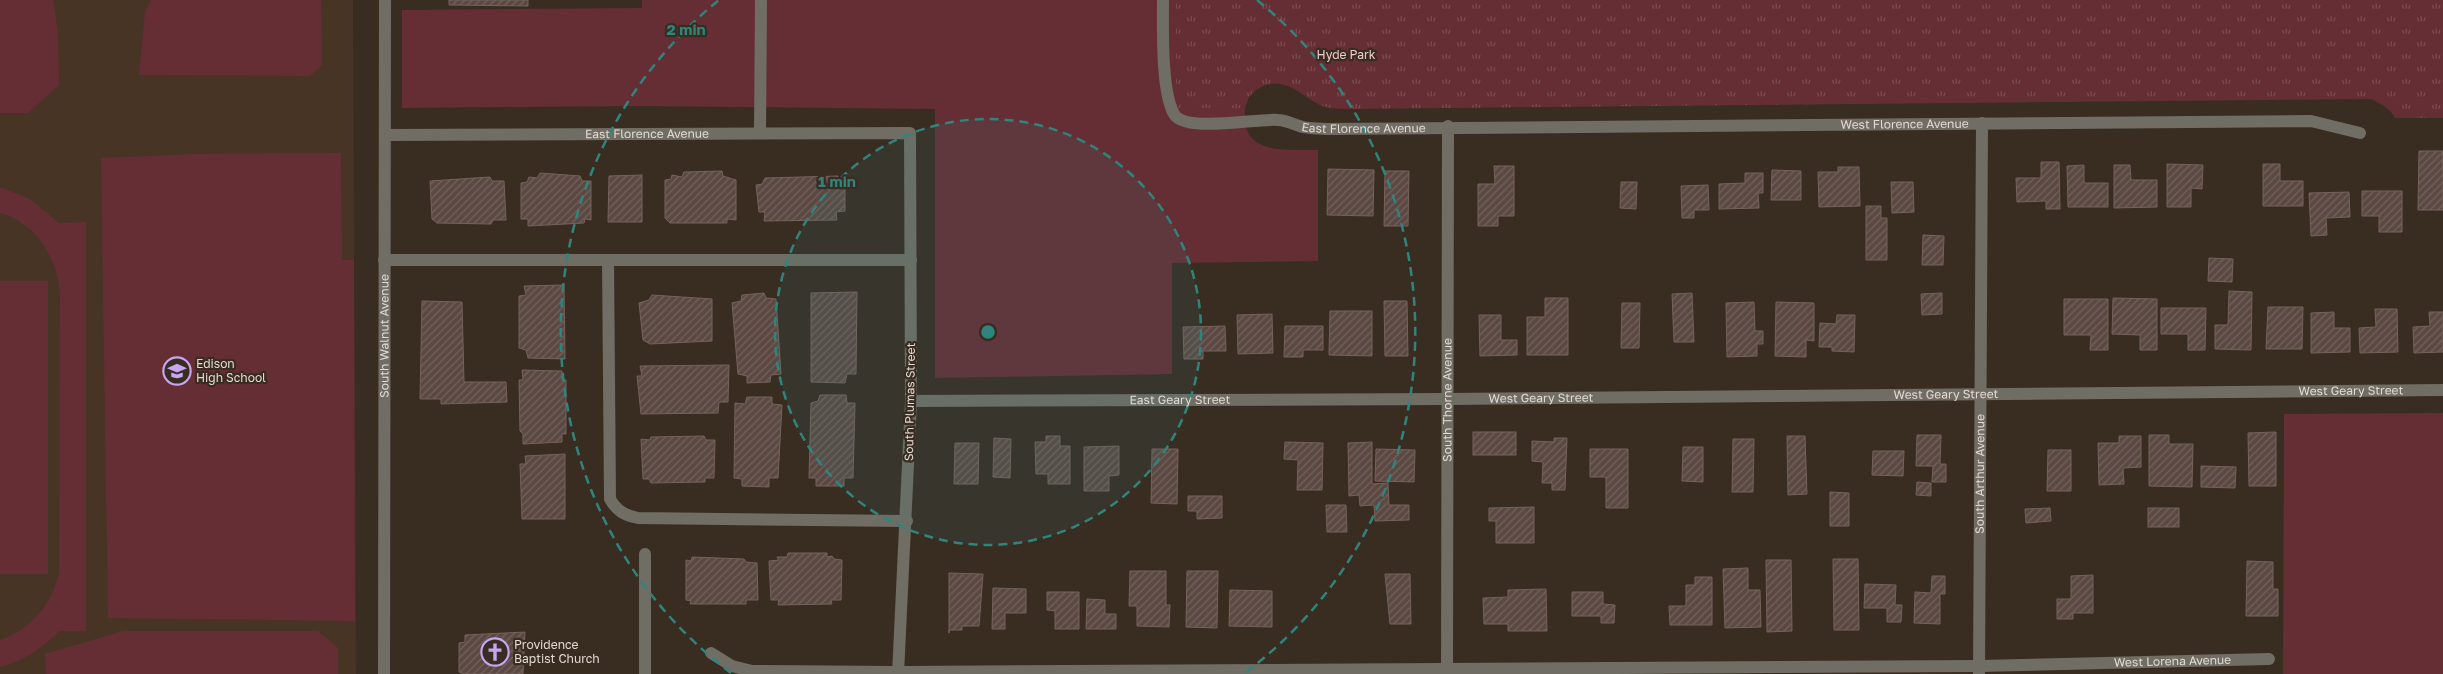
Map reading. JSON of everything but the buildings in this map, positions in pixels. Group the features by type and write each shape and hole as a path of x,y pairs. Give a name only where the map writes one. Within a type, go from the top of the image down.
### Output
{"street":[{"name":"South Walnut Avenue","path":"384,674 385,0"},
{"path":"760,0 760,132"},
{"name":"East Florence Avenue","path":"1163,0 1168,97 1174,116 1185,122 1198,124 1279,120 1304,127 1326,129 1448,126"},
{"name":"West Florence Avenue","path":"1448,126 2311,121 2360,133"},
{"name":"South Arthur Avenue","path":"1978,670 1982,123"},
{"name":"South Thorne Avenue","path":"1448,126 1448,671"},
{"name":"East Florence Avenue","path":"385,135 760,132 910,133"},
{"name":"South Plumas Street","path":"899,673 911,400 910,133"},
{"path":"384,260 911,260"},
{"path":"608,260 610,499 615,508 626,515 638,518 907,521"},
{"name":"West Geary Street","path":"1448,399 2443,390"},
{"name":"East Geary Street","path":"911,400 1448,399"},
{"path":"645,554 645,674"},
{"name":"West Lorena Avenue","path":"711,653 732,666 752,671 899,673 1978,670 2269,659"}],"shaded area":[{"name":"Edison High School","path":"0,0 353,0 356,674 0,674"}],"green space":[{"path":"0,0 53,0 58,32 59,85 28,113 0,113"},
{"path":"151,0 321,0 322,65 310,76 139,75 145,12"},
{"path":"642,0 1176,0 1176,108 1245,108 1246,124 1250,135 1257,143 1278,149 1318,150 1318,261 1172,263 1172,374 935,378 935,109 642,106 402,108 402,10 642,8"},
{"name":"Hyde Park","path":"1176,0 2443,0 2443,118 2395,118 2388,109 2371,99 1340,109 1322,106 1286,85 1278,84 1270,84 1255,91 1249,98 1245,108 1176,108"},
{"path":"341,153 342,260 354,260 355,621 108,618 101,158 194,154"},
{"path":"0,187 30,199 59,223 86,222 86,631 59,631 32,653 0,667 0,640 22,629 31,622 51,595 59,573 60,294 55,268 43,244 25,225 0,213"},
{"path":"0,281 48,281 48,574 0,574"},
{"path":"2443,413 2443,674 2283,674 2284,414"},
{"path":"123,631 318,631 338,648 338,674 46,674 45,654"}],"place":[{"name":"Edison High School","path":"177,371"},
{"name":"Providence Baptist Church","path":"495,652"}]}
